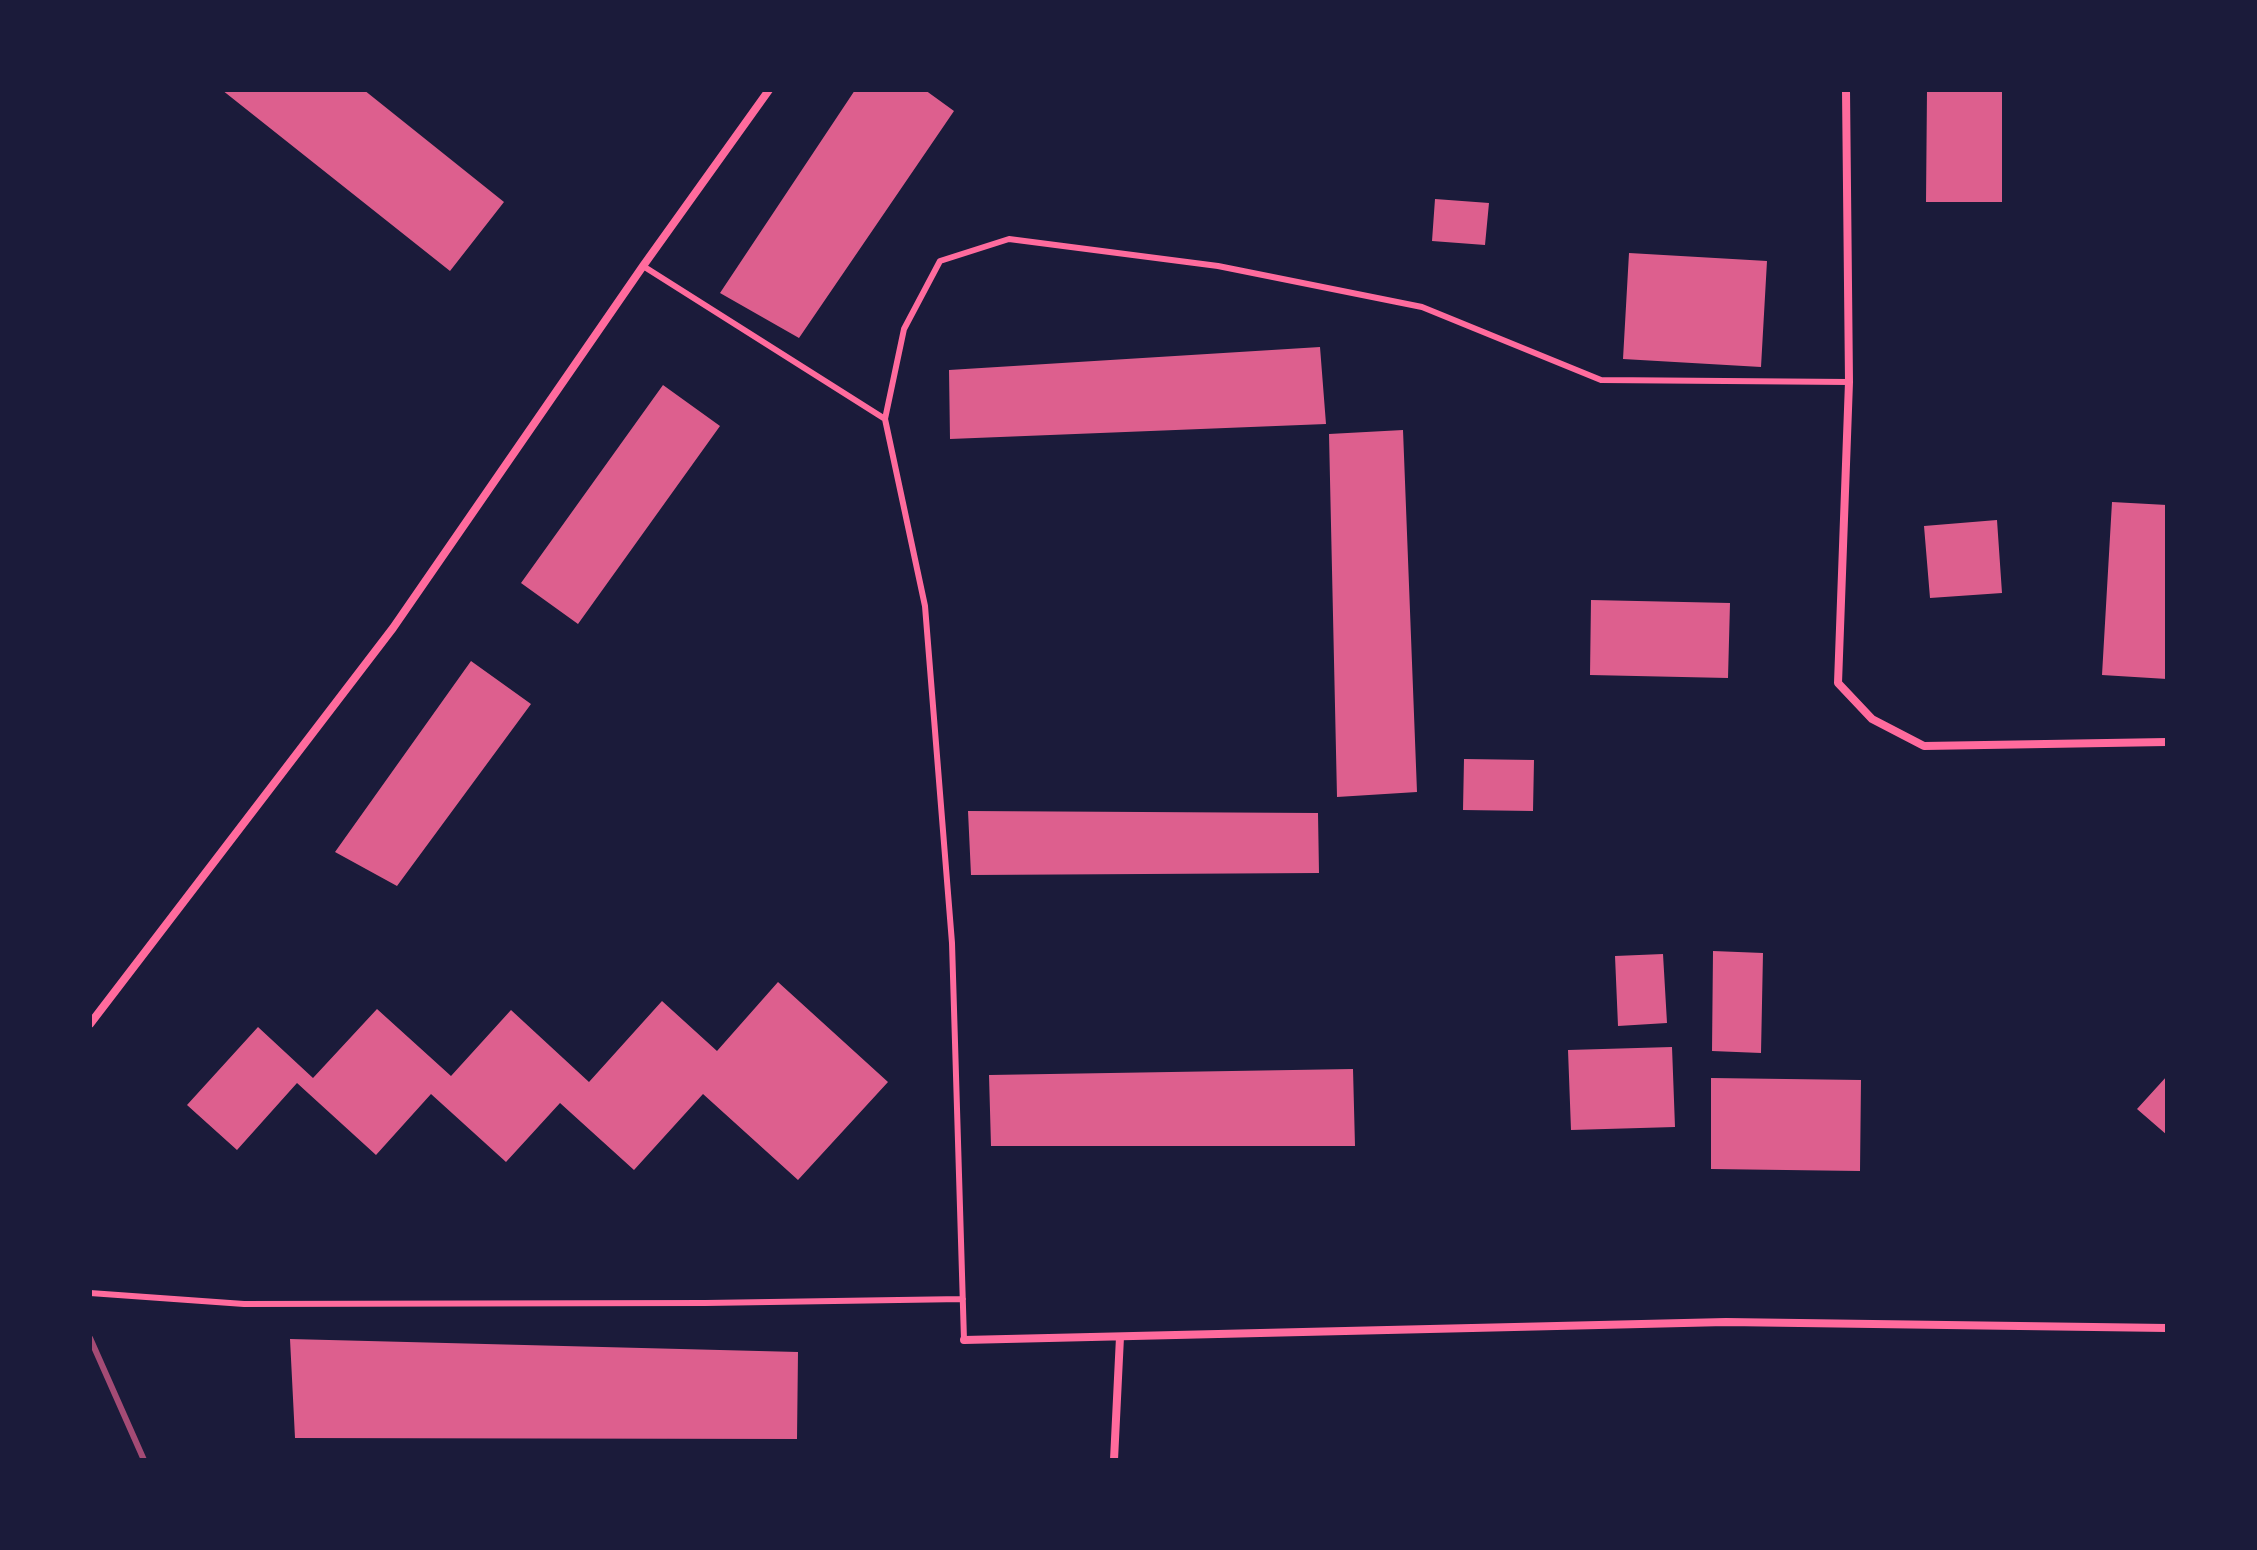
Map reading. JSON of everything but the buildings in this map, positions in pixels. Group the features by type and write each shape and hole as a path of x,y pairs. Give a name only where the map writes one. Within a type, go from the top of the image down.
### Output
{"street":[{"path":"90,1024 393,628 643,266 769,90"},
{"path":"1846,90 1849,382 1838,683 1872,719 1924,746 2167,742"},
{"path":"964,1340 1726,1322 2167,1328"},
{"path":"1114,1460 1120,1337"}],"lane":[{"path":"964,1340 952,943 925,606 885,419 904,329 940,261 1009,239 1218,266 1422,307 1601,380 1849,382"},
{"path":"643,266 885,419"},
{"path":"90,1293 244,1304 963,1299"}],"railway":[{"path":"90,1338 144,1460"}]}
